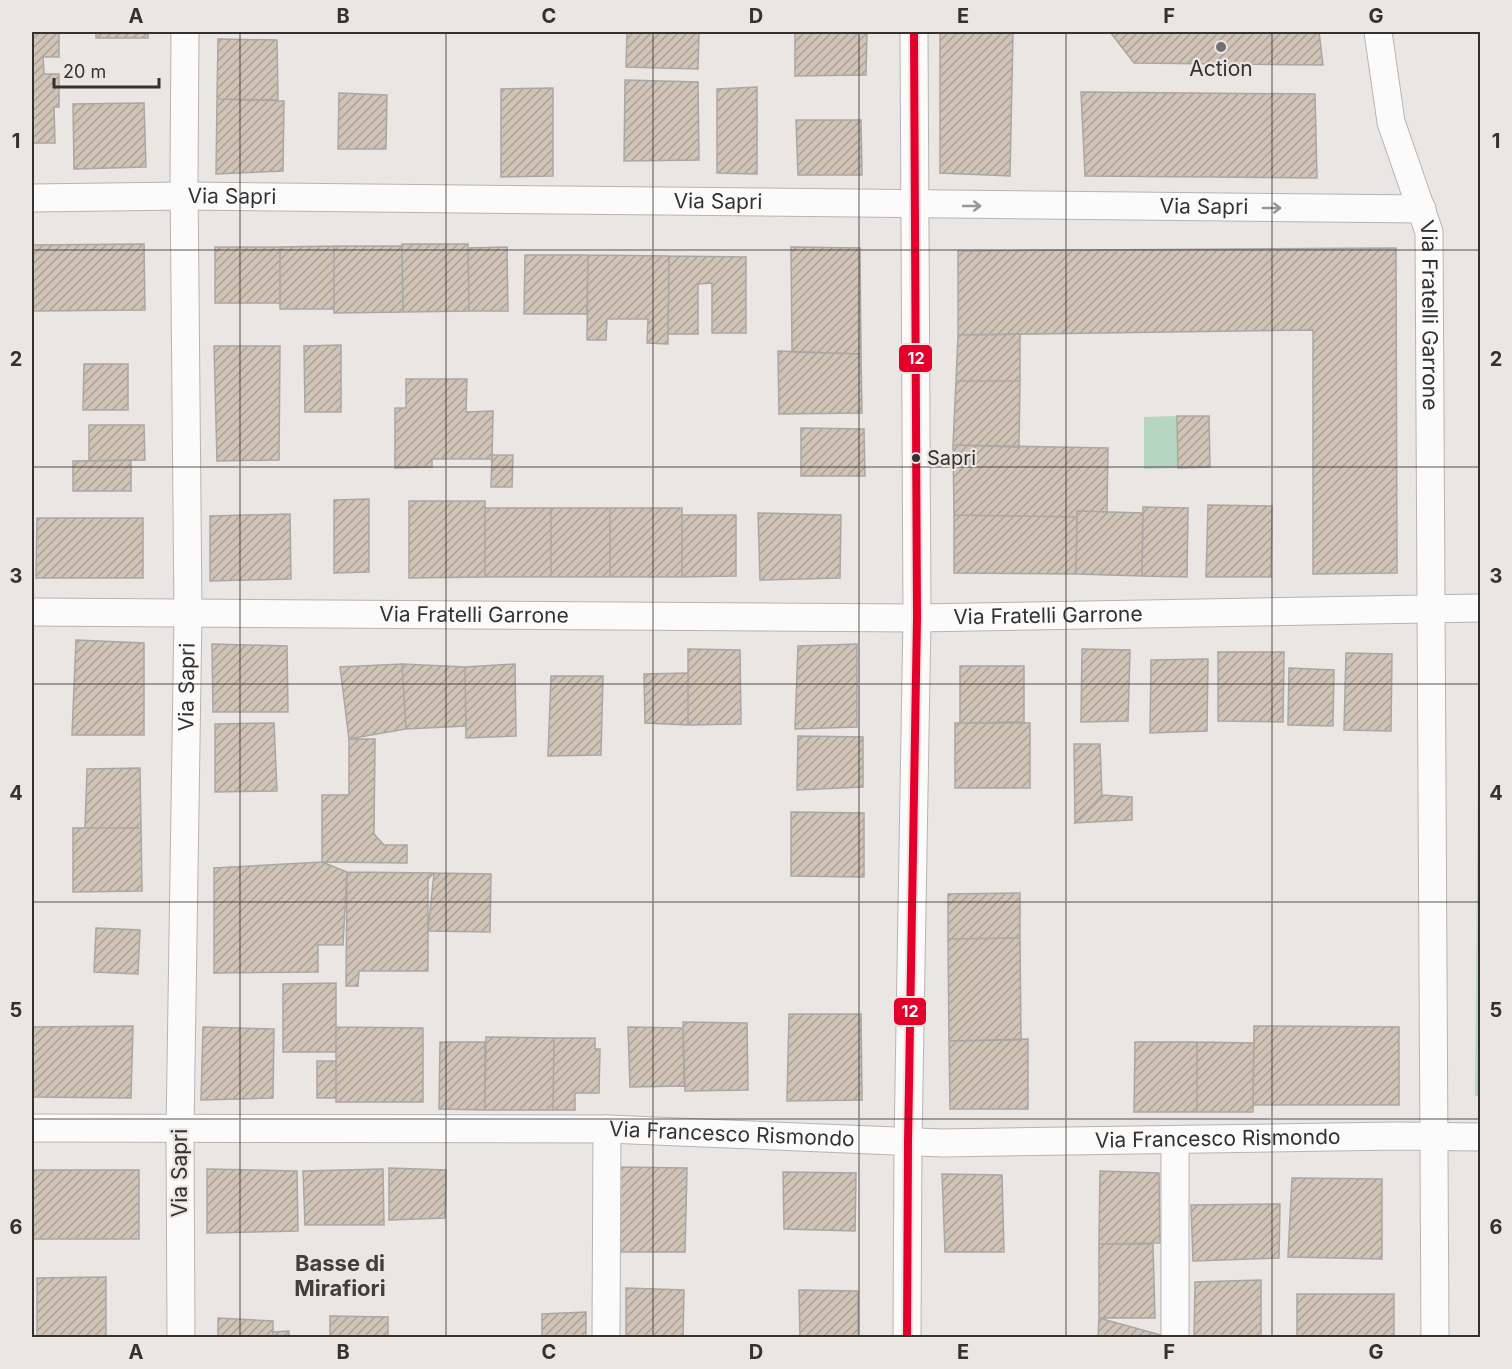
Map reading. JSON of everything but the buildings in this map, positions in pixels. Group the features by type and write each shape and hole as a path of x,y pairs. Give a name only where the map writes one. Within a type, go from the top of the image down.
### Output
{"street":[{"path":"32,198 184,196 185,32"},
{"path":"907,1338 917,618 913,205 914,32"},
{"name":"Via Fratelli Garrone","path":"1377,32 1391,122 1429,232 1431,608"},
{"name":"Via Sapri","path":"181,1338 180,1130 188,614 184,196 1422,209"},
{"path":"1431,608 1435,1338"},
{"name":"Via Fratelli Garrone","path":"32,612 917,618 1480,608"},
{"name":"Via Francesco Rismondo","path":"32,1128 607,1129 943,1143 1480,1137"},
{"path":"606,1338 607,1129"},
{"path":"1175,1140 1175,1338"}],"green space":[{"path":"1177,416 1178,468 1144,469 1144,417"},
{"path":"1479,658 1480,1096 1475,1096"}],"transit line":[{"name":"12","path":"907,1338 917,618 914,32"}],"place":[{"name":"Action","path":"1221,47"},
{"name":"Sapri","path":"916,458"}],"district":[{"name":"Basse di Mirafiori","path":"340,1276"}]}
